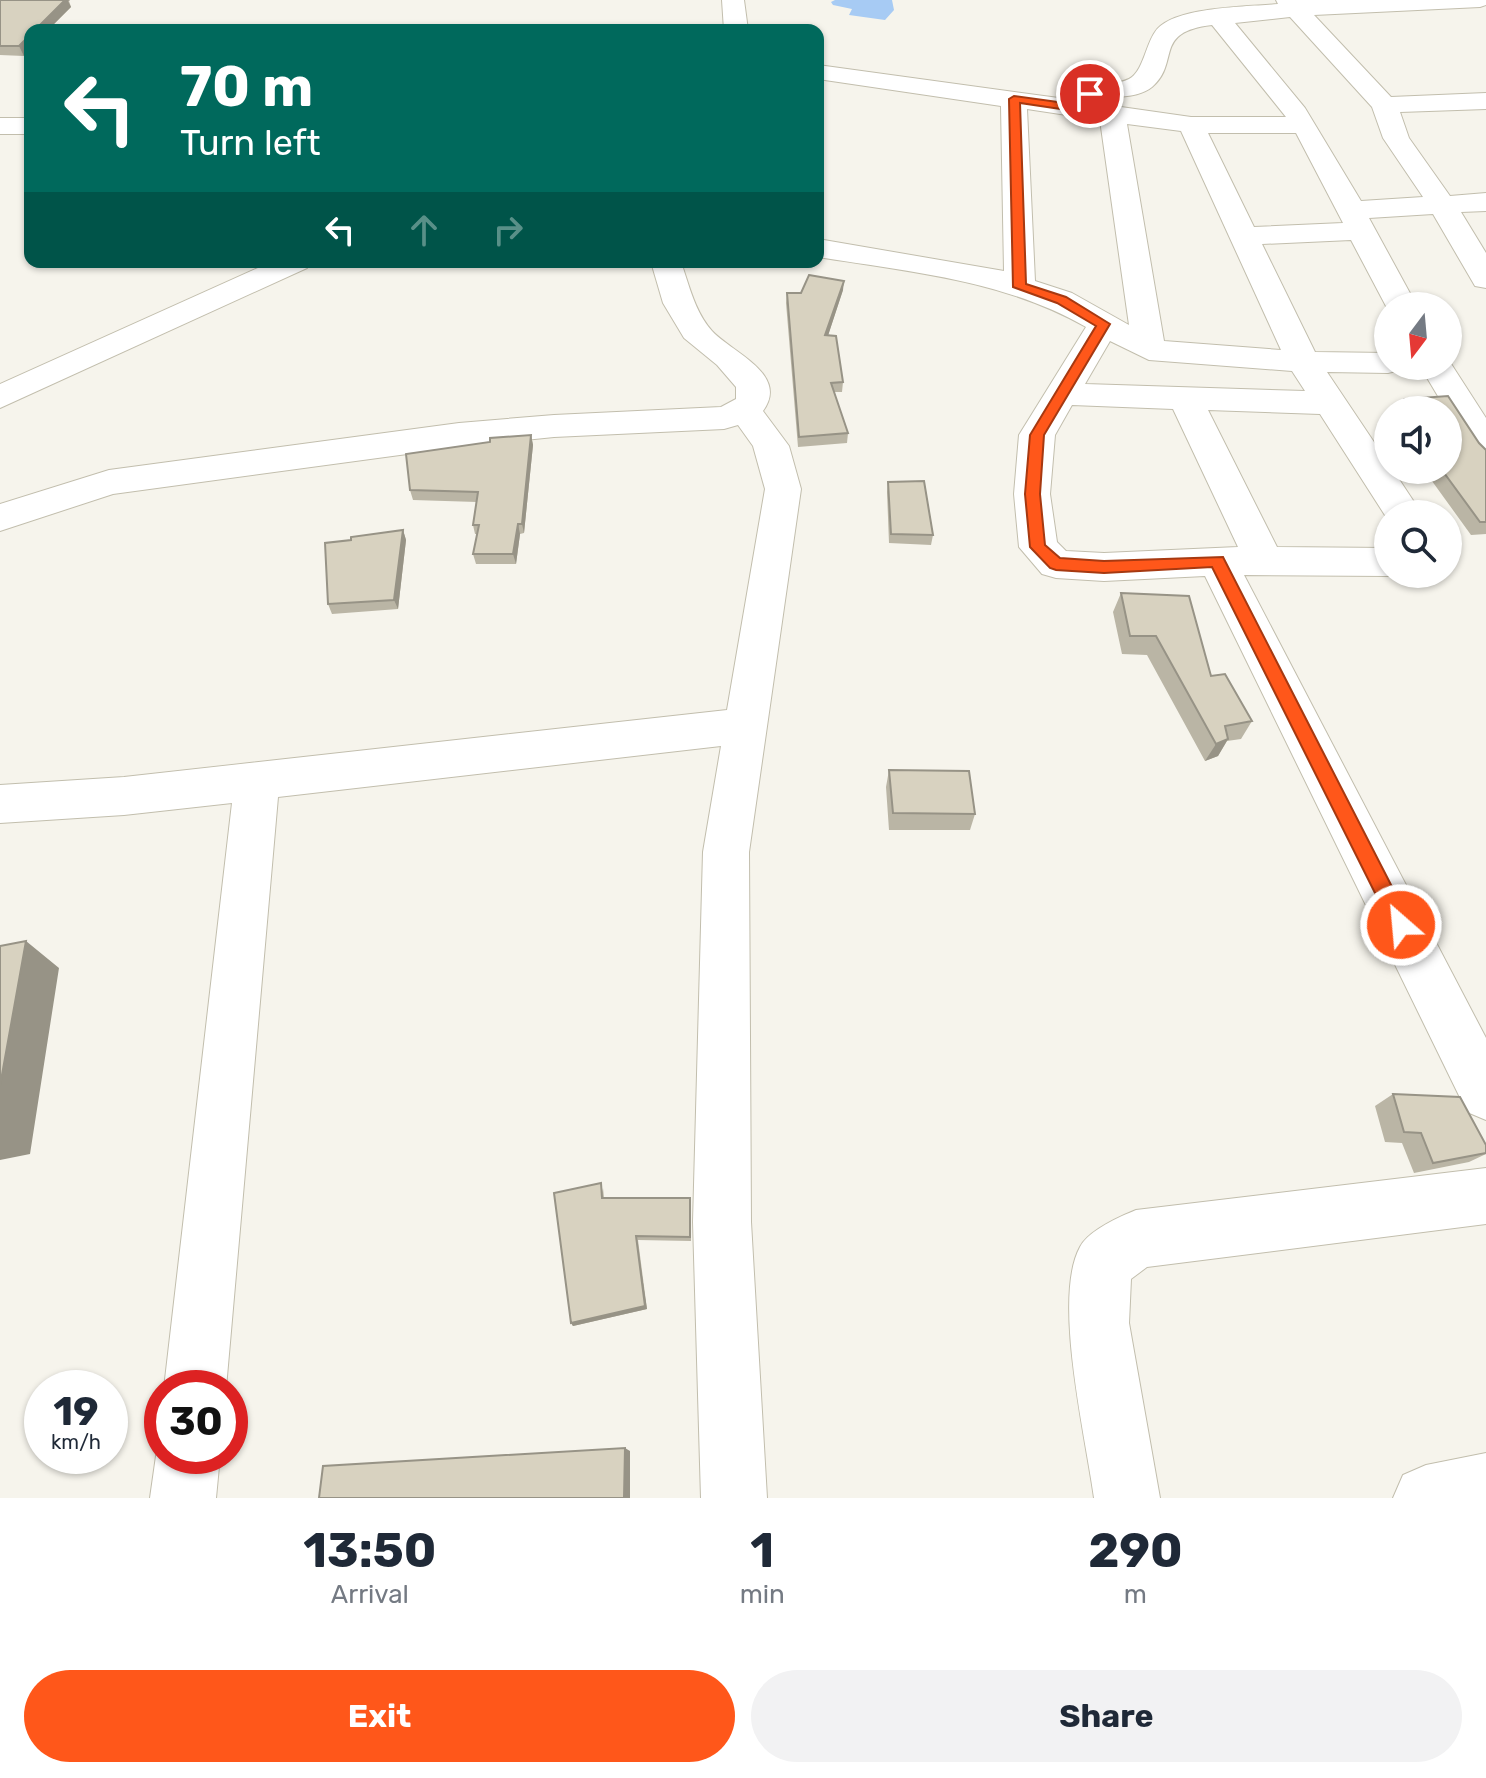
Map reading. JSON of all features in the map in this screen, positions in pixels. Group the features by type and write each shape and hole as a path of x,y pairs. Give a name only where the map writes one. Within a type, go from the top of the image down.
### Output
{"street":[{"path":"733,0 735,24"},
{"path":"1067,107 1090,94 1134,87 1145,80 1166,33 1186,21 1293,5 1480,0"},
{"path":"1293,5 1384,105 1396,138 1442,204 1486,279"},
{"path":"1218,18 1304,125 1394,292"},
{"path":"824,73 1191,125 1304,125"},
{"path":"1014,99 1020,287"},
{"path":"1384,105 1486,101"},
{"path":"1112,113 1149,350"},
{"path":"1191,125 1303,362 1394,500"},
{"path":"0,126 24,126"},
{"path":"1243,236 1442,204 1486,202"},
{"path":"824,249 922,262 985,275 1061,300 1149,350 1303,362 1374,363"},
{"path":"0,397 86,355 282,268"},
{"path":"0,518 109,482 459,435 554,426 724,418 744,411 753,401 753,385 729,358 700,338 679,303 668,268"},
{"path":"1104,324 1037,435 1032,494 1038,547 1056,564 1104,567 1217,561 1374,562"},
{"path":"1454,380 1470,394 1486,447"},
{"path":"1061,394 1330,403"},
{"path":"1185,398 1264,561"},
{"path":"734,1498 722,1222 726,852 783,489 776,452 764,431 744,411"},
{"path":"1217,561 1486,1093"},
{"path":"0,804 124,796 744,726"},
{"path":"197,1370 257,781"},
{"path":"1127,1498 1099,1323 1102,1264 1136,1239 1486,1196"},
{"path":"183,1498 186,1474"},
{"path":"1426,1498 1486,1485"}],"water":[{"path":"892,0 894,10 885,20 849,15 852,9 833,5 831,2"}],"building":[{"path":"0,0 65,0 41,24 24,24 24,41 19,46 0,46"},
{"path":"809,275 844,281 825,335 836,336 843,382 831,383 848,433 799,437 787,293 801,293"},
{"path":"1462,417 1486,450 1486,522 1480,522 1452,484 1462,484"},
{"path":"531,435 522,524 518,524 513,554 473,554 479,525 473,525 478,492 410,490 406,454 490,442 490,438"},
{"path":"924,481 933,535 891,534 888,482"},
{"path":"403,530 394,600 328,604 325,543"},
{"path":"1121,593 1189,596 1211,676 1225,674 1252,721 1225,726 1228,739 1216,744 1156,636 1130,636"},
{"path":"889,770 969,771 975,814 893,813"},
{"path":"26,941 0,1086 0,946"},
{"path":"1393,1094 1460,1097 1486,1145 1486,1153 1433,1163 1421,1133 1404,1132"},
{"path":"601,1183 602,1198 690,1198 690,1237 636,1236 645,1306 571,1323 554,1193"},
{"path":"625,1448 624,1498 319,1498 323,1466"}],"route":[{"path":"1090,94 1067,107 1014,99 1020,287 1061,300 1104,324 1037,435 1032,494 1038,547 1056,564 1104,567 1217,561 1401,925"}]}
